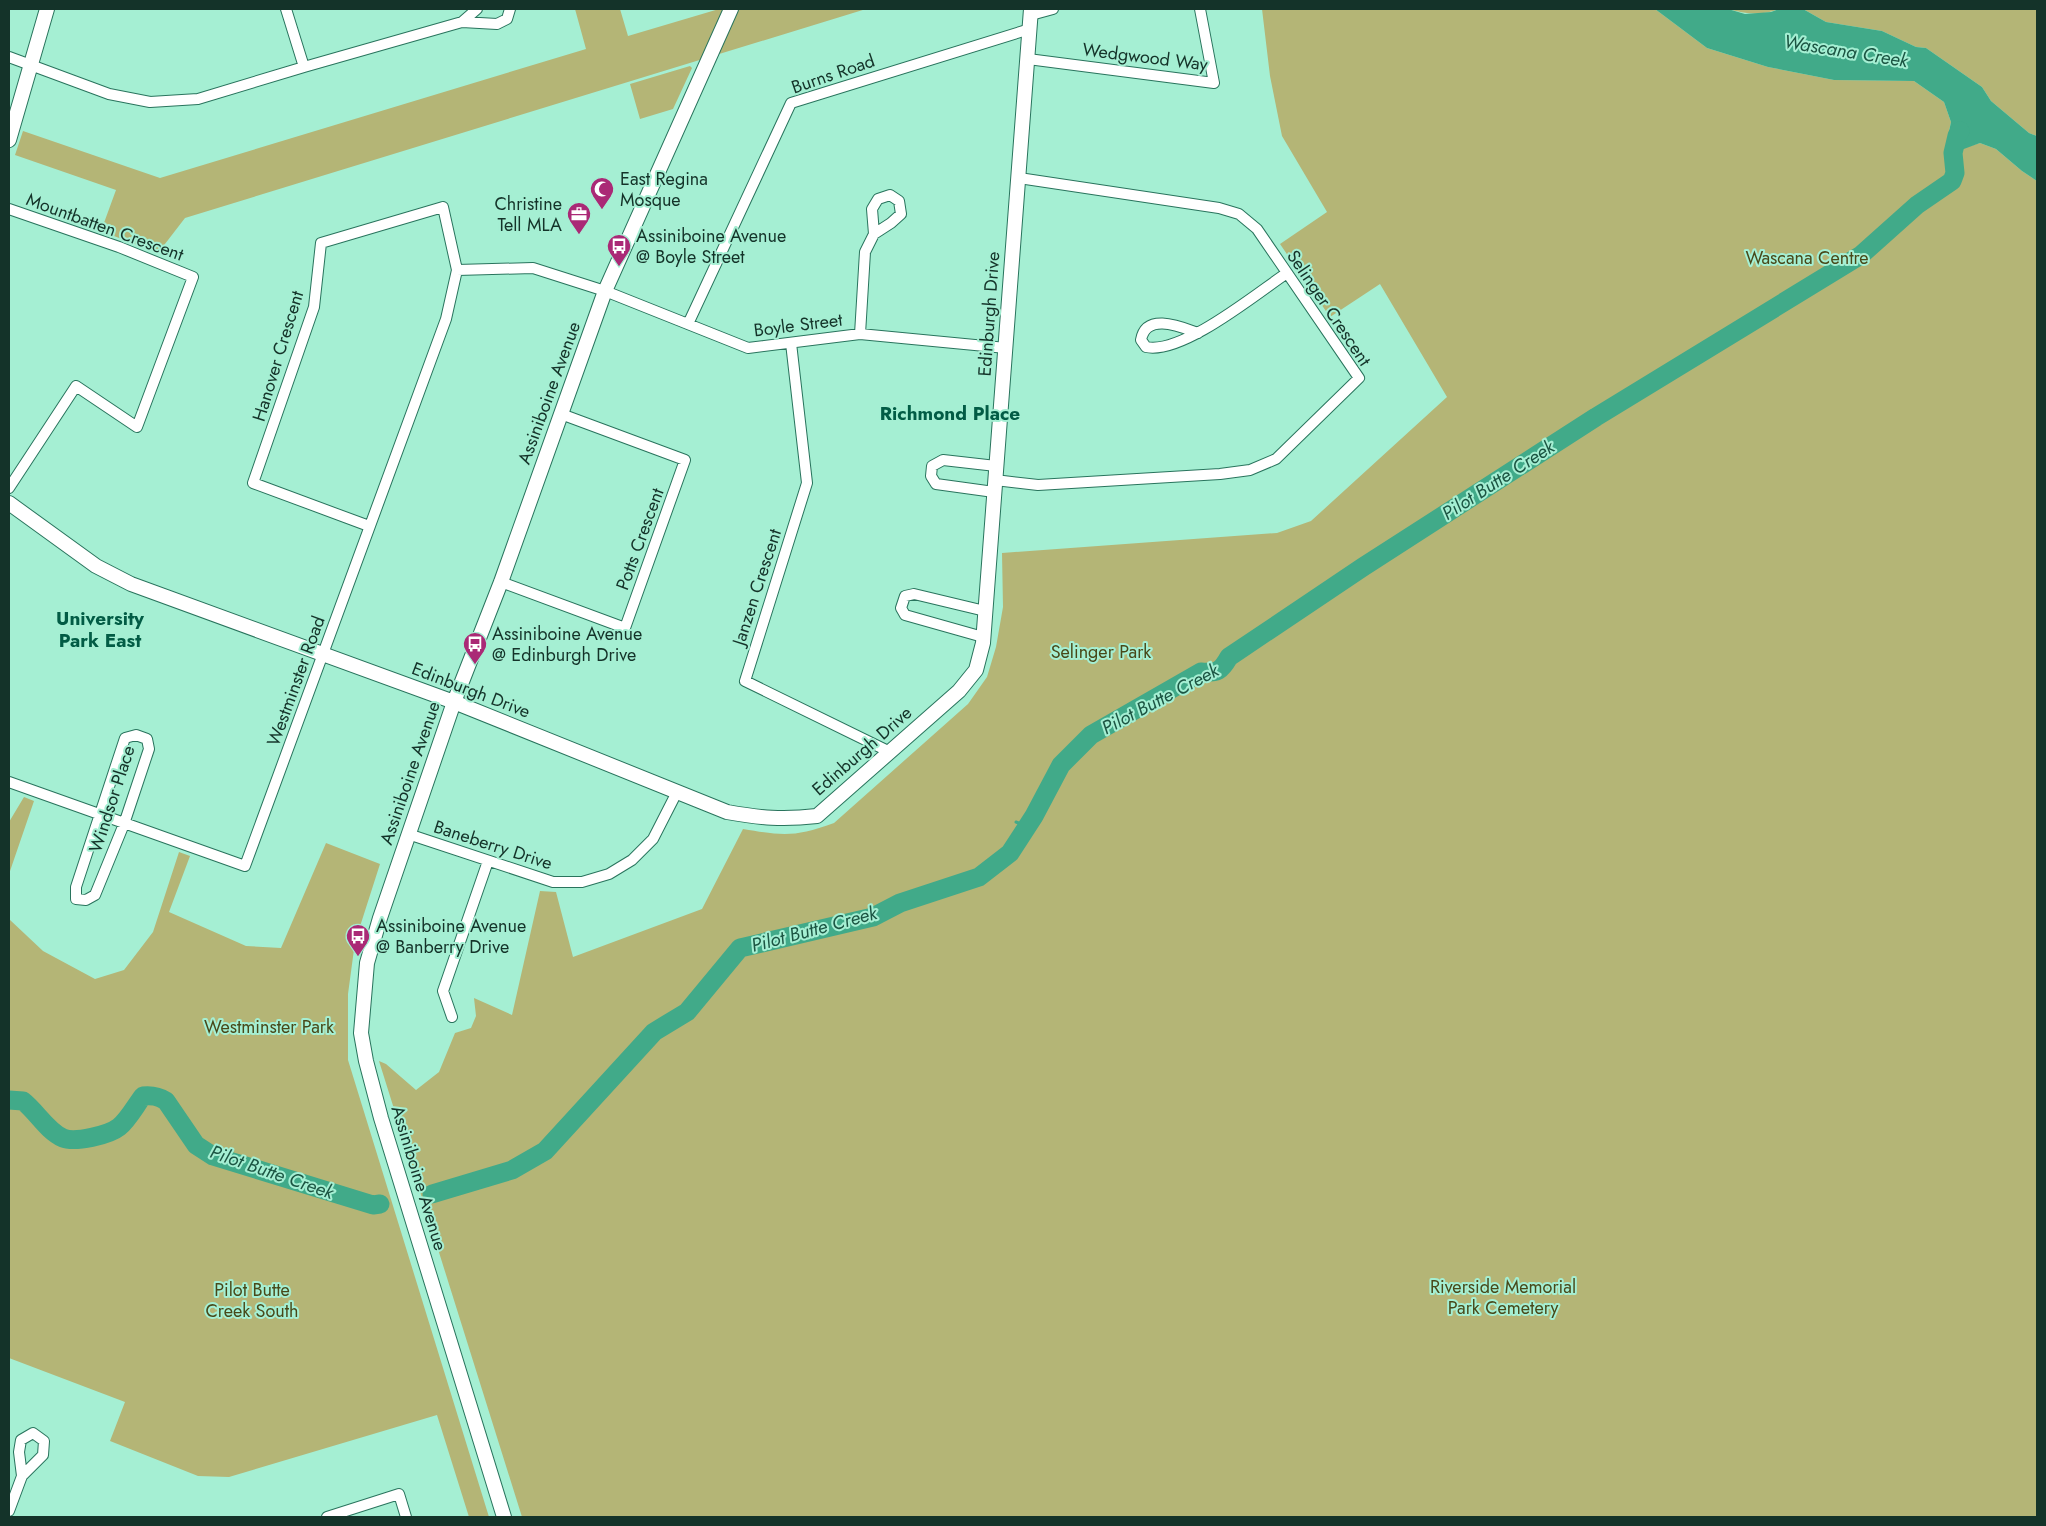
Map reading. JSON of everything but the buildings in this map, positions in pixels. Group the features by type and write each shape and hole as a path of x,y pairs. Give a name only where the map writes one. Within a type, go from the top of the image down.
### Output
{"street":[{"path":"9,140 47,9"},
{"path":"286,9 304,67"},
{"path":"462,22 477,9"},
{"path":"9,57 109,94 150,102 198,99 462,22 497,24 507,19 510,9"},
{"name":"Assiniboine Avenue","path":"504,1517 381,1118 366,1061 361,1032 367,963 408,834 454,702 501,582 605,292 731,9"},
{"path":"1031,12 1053,9"},
{"name":"Wedgwood Way","path":"1028,59 1214,83 1200,9"},
{"name":"Edinburgh Drive","path":"9,503 96,566 132,584 454,702 734,813 789,819 817,816 959,691 976,670 983,637 1031,12"},
{"name":"Burns Road","path":"688,324 791,103 1030,29"},
{"name":"Selinger Crescent","path":"996,479 1038,485 1220,474 1250,470 1276,459 1359,378 1257,229 1239,214 1219,208 1019,178"},
{"name":"Hanover Crescent","path":"369,526 253,483 314,307 321,243 443,207 457,270"},
{"name":"Mountbatten Crescent","path":"9,209 119,247 193,277 137,427 76,386 9,488"},
{"path":"860,334 865,252 874,234"},
{"name":"Boyle Street","path":"457,270 533,268 605,292 748,348 860,334 1006,348"},
{"name":"Westminster Road","path":"9,782 245,866 446,319 457,270"},
{"path":"1198,333 1177,325 1150,325 1142,332 1141,340 1146,347 1156,349 1174,344 1198,333 1287,273"},
{"name":"Janzen Crescent","path":"791,343 807,483 744,681 890,752"},
{"name":"Potts Crescent","path":"501,582 625,628 685,460 561,414"},
{"path":"943,460 996,479 936,484 931,476 932,466 943,460"},
{"path":"983,637 905,615 901,608 905,596 914,594 985,611"},
{"name":"Windsor Place","path":"136,735 147,739 149,749 124,824 95,895 86,900 76,899 76,887 100,814 125,738 136,735"},
{"name":"Baneberry Drive","path":"408,834 553,882 582,882 609,874 632,860 653,840 677,792"},
{"path":"452,1017 443,991 488,861"},
{"path":"9,1512 22,1476"},
{"path":"327,1517 399,1494 406,1517"}],"green space":[{"path":"575,9 620,9 628,36 719,9 866,9 185,218 158,253 101,231 116,190 15,155 23,131 160,178 586,49"},
{"path":"1262,9 1655,9 1707,48 1768,67 1834,80 1914,81 1944,102 1951,122 1947,141 1967,147 1980,143 1996,149 2037,181 2037,1517 522,1517 379,1061 386,1064 416,1090 439,1072 455,1033 471,1028 476,1016 474,998 512,1015 540,891 556,892 573,957 702,909 743,829 789,834 809,831 834,823 968,704 987,677 996,647 1003,607 1002,553 1277,533 1311,521 1447,397 1380,284 1330,317 1280,244 1327,212 1282,136 1270,76"},
{"path":"1728,9 1779,9 1754,14"},
{"path":"1803,9 2037,9 2037,136 2029,133 1991,101 1982,87 1926,48 1916,47 1882,31 1826,22"},
{"path":"690,66 692,68 673,109 640,119 630,84"},
{"path":"24,797 34,801 9,874 9,822"},
{"name":"Pilot Butte Creek South","path":"326,843 380,864 355,942 348,994 348,1060 489,1517 469,1517 437,1415 229,1477 198,1476 110,1441 125,1402 9,1358 9,919 43,951 95,979 124,970 153,932 179,852 190,856 169,912 246,946 281,948"}],"water":[{"name":"Wascana Creek","path":"1655,9 1728,9 1745,14 1771,12 1779,9 1803,9 1826,22 1882,31 1916,47 1926,48 1982,87 1991,101 2029,133 2037,136 2037,181 1996,149 1980,143 1953,153 1947,141 1951,122 1944,102 1914,81 1834,80 1768,67 1707,48"}],"waterway":[{"name":"Pilot Butte Creek","path":"432,1194 512,1170 545,1151 654,1032 687,1012 740,948 873,917 900,903 979,877 1010,853 1034,816 1061,765 1091,735 1201,672 1218,670 1229,657 1363,567 1596,417 1861,255 1917,205 1952,181 1955,173 1953,153 1960,131"},
{"path":"1016,822 1021,824 1029,822"},
{"name":"Pilot Butte Creek","path":"9,1100 23,1101 57,1135 75,1140 114,1130 126,1120 143,1096 158,1097 166,1101 196,1145 213,1156 373,1205 380,1204"}],"place":[{"name":"East Regina Mosque","path":"602,210"},
{"name":"Christine Tell MLA","path":"579,235"},
{"name":"Assiniboine Avenue @ Boyle Street","path":"619,267"},
{"name":"Assiniboine Avenue @ Edinburgh Drive","path":"475,665"},
{"name":"Assiniboine Avenue @ Banberry Drive","path":"358,957"}],"district":[{"name":"Richmond Place","path":"950,413"},
{"name":"University Park East","path":"100,629"}],"park label":[{"name":"Wascana Centre","path":"1807,258"},
{"name":"Selinger Park","path":"1101,652"},
{"name":"Westminster Park","path":"269,1027"},
{"name":"Riverside Memorial Park Cemetery","path":"1503,1297"}]}
